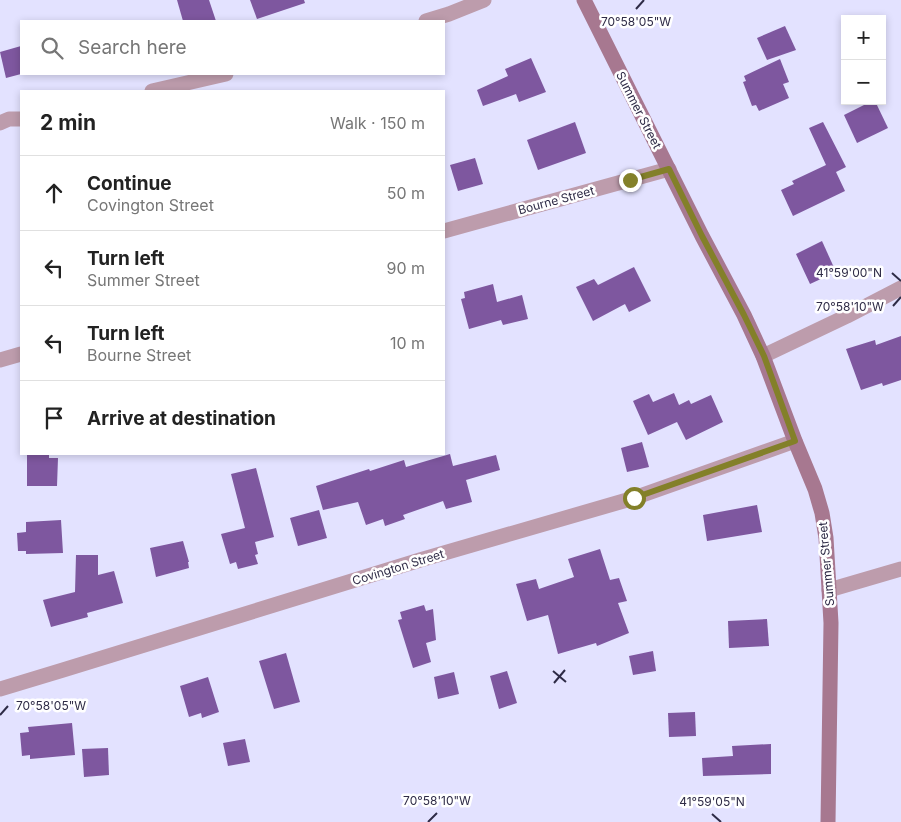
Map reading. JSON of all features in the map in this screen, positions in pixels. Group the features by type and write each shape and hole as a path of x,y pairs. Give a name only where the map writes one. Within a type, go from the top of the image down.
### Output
{"main road":[{"name":"Summer Street","path":"584,0 764,356 815,489 822,513 826,538 829,590 831,660 828,822"}],"street":[{"path":"429,20 484,0"},
{"path":"156,90 222,75"},
{"path":"0,123 9,119 20,119"},
{"name":"Bourne Street","path":"445,231 669,169"},
{"path":"764,356 901,288"},
{"path":"0,360 20,354"},
{"name":"Covington Street","path":"0,689 429,557 634,498 795,441"},
{"path":"829,590 901,569"}],"building":[{"path":"177,0 209,0 216,20 183,20"},
{"path":"250,0 304,0 305,3 257,19"},
{"path":"785,26 796,50 767,60 757,38"},
{"path":"20,46 20,74 6,78 0,52"},
{"path":"531,58 546,92 519,102 516,94 483,106 477,90 508,76 505,69"},
{"path":"780,59 789,82 783,84 789,98 759,111 756,105 752,106 743,82 746,81 744,76"},
{"path":"864,105 877,105 888,128 857,143 844,115"},
{"path":"575,122 586,153 538,170 527,140"},
{"path":"823,122 846,167 836,172 845,191 793,216 781,190 794,184 792,181 826,165 809,128"},
{"path":"475,158 483,184 458,191 450,165"},
{"path":"822,241 836,272 810,284 796,254"},
{"path":"634,267 651,301 629,312 625,304 593,321 576,287 594,279 598,285"},
{"path":"493,284 497,302 522,295 528,319 503,325 501,320 469,329 461,299 465,298 464,292"},
{"path":"901,336 901,380 883,386 882,383 861,390 846,349 875,340 876,345"},
{"path":"674,393 679,405 689,400 691,404 711,395 723,422 686,440 677,422 648,435 633,401 649,394 653,402"},
{"path":"642,442 649,467 627,472 621,448"},
{"path":"450,454 453,466 496,455 500,470 466,480 472,502 446,509 443,501 403,515 405,519 385,526 383,519 366,525 358,502 323,510 316,486 404,460 406,467"},
{"path":"27,455 49,455 49,458 58,458 57,486 27,486"},
{"path":"256,468 274,537 255,542 258,554 255,555 258,564 238,569 236,562 230,564 221,534 245,528 231,474"},
{"path":"757,505 762,532 707,541 703,515"},
{"path":"319,510 327,538 298,546 290,518"},
{"path":"61,520 63,553 26,554 26,551 18,551 17,533 26,532 26,522"},
{"path":"183,541 189,568 156,577 150,548"},
{"path":"600,549 610,580 619,578 627,601 618,603 629,633 597,646 596,643 558,654 548,615 527,621 516,584 536,579 539,589 574,577 568,559"},
{"path":"76,555 98,555 98,575 114,571 123,603 87,613 88,617 51,627 43,600 75,592"},
{"path":"424,605 426,611 433,609 436,640 426,643 431,662 413,668 398,620 402,619 400,612"},
{"path":"767,619 769,646 729,648 728,621"},
{"path":"653,651 656,671 633,675 629,656"},
{"path":"286,653 300,702 274,709 259,661"},
{"path":"507,671 517,703 499,709 490,676"},
{"path":"454,672 459,694 438,699 434,677"},
{"path":"208,677 219,712 202,718 201,713 189,717 180,686"},
{"path":"695,712 696,736 669,737 668,713"},
{"path":"72,723 75,755 30,759 30,755 22,756 20,733 29,732 28,727"},
{"path":"245,739 250,762 228,766 223,743"},
{"path":"771,744 771,774 703,776 702,758 733,756 732,746"},
{"path":"108,748 109,775 84,777 82,749"}],"route":[{"path":"630,180 669,169 764,356 795,441 634,498"}]}
